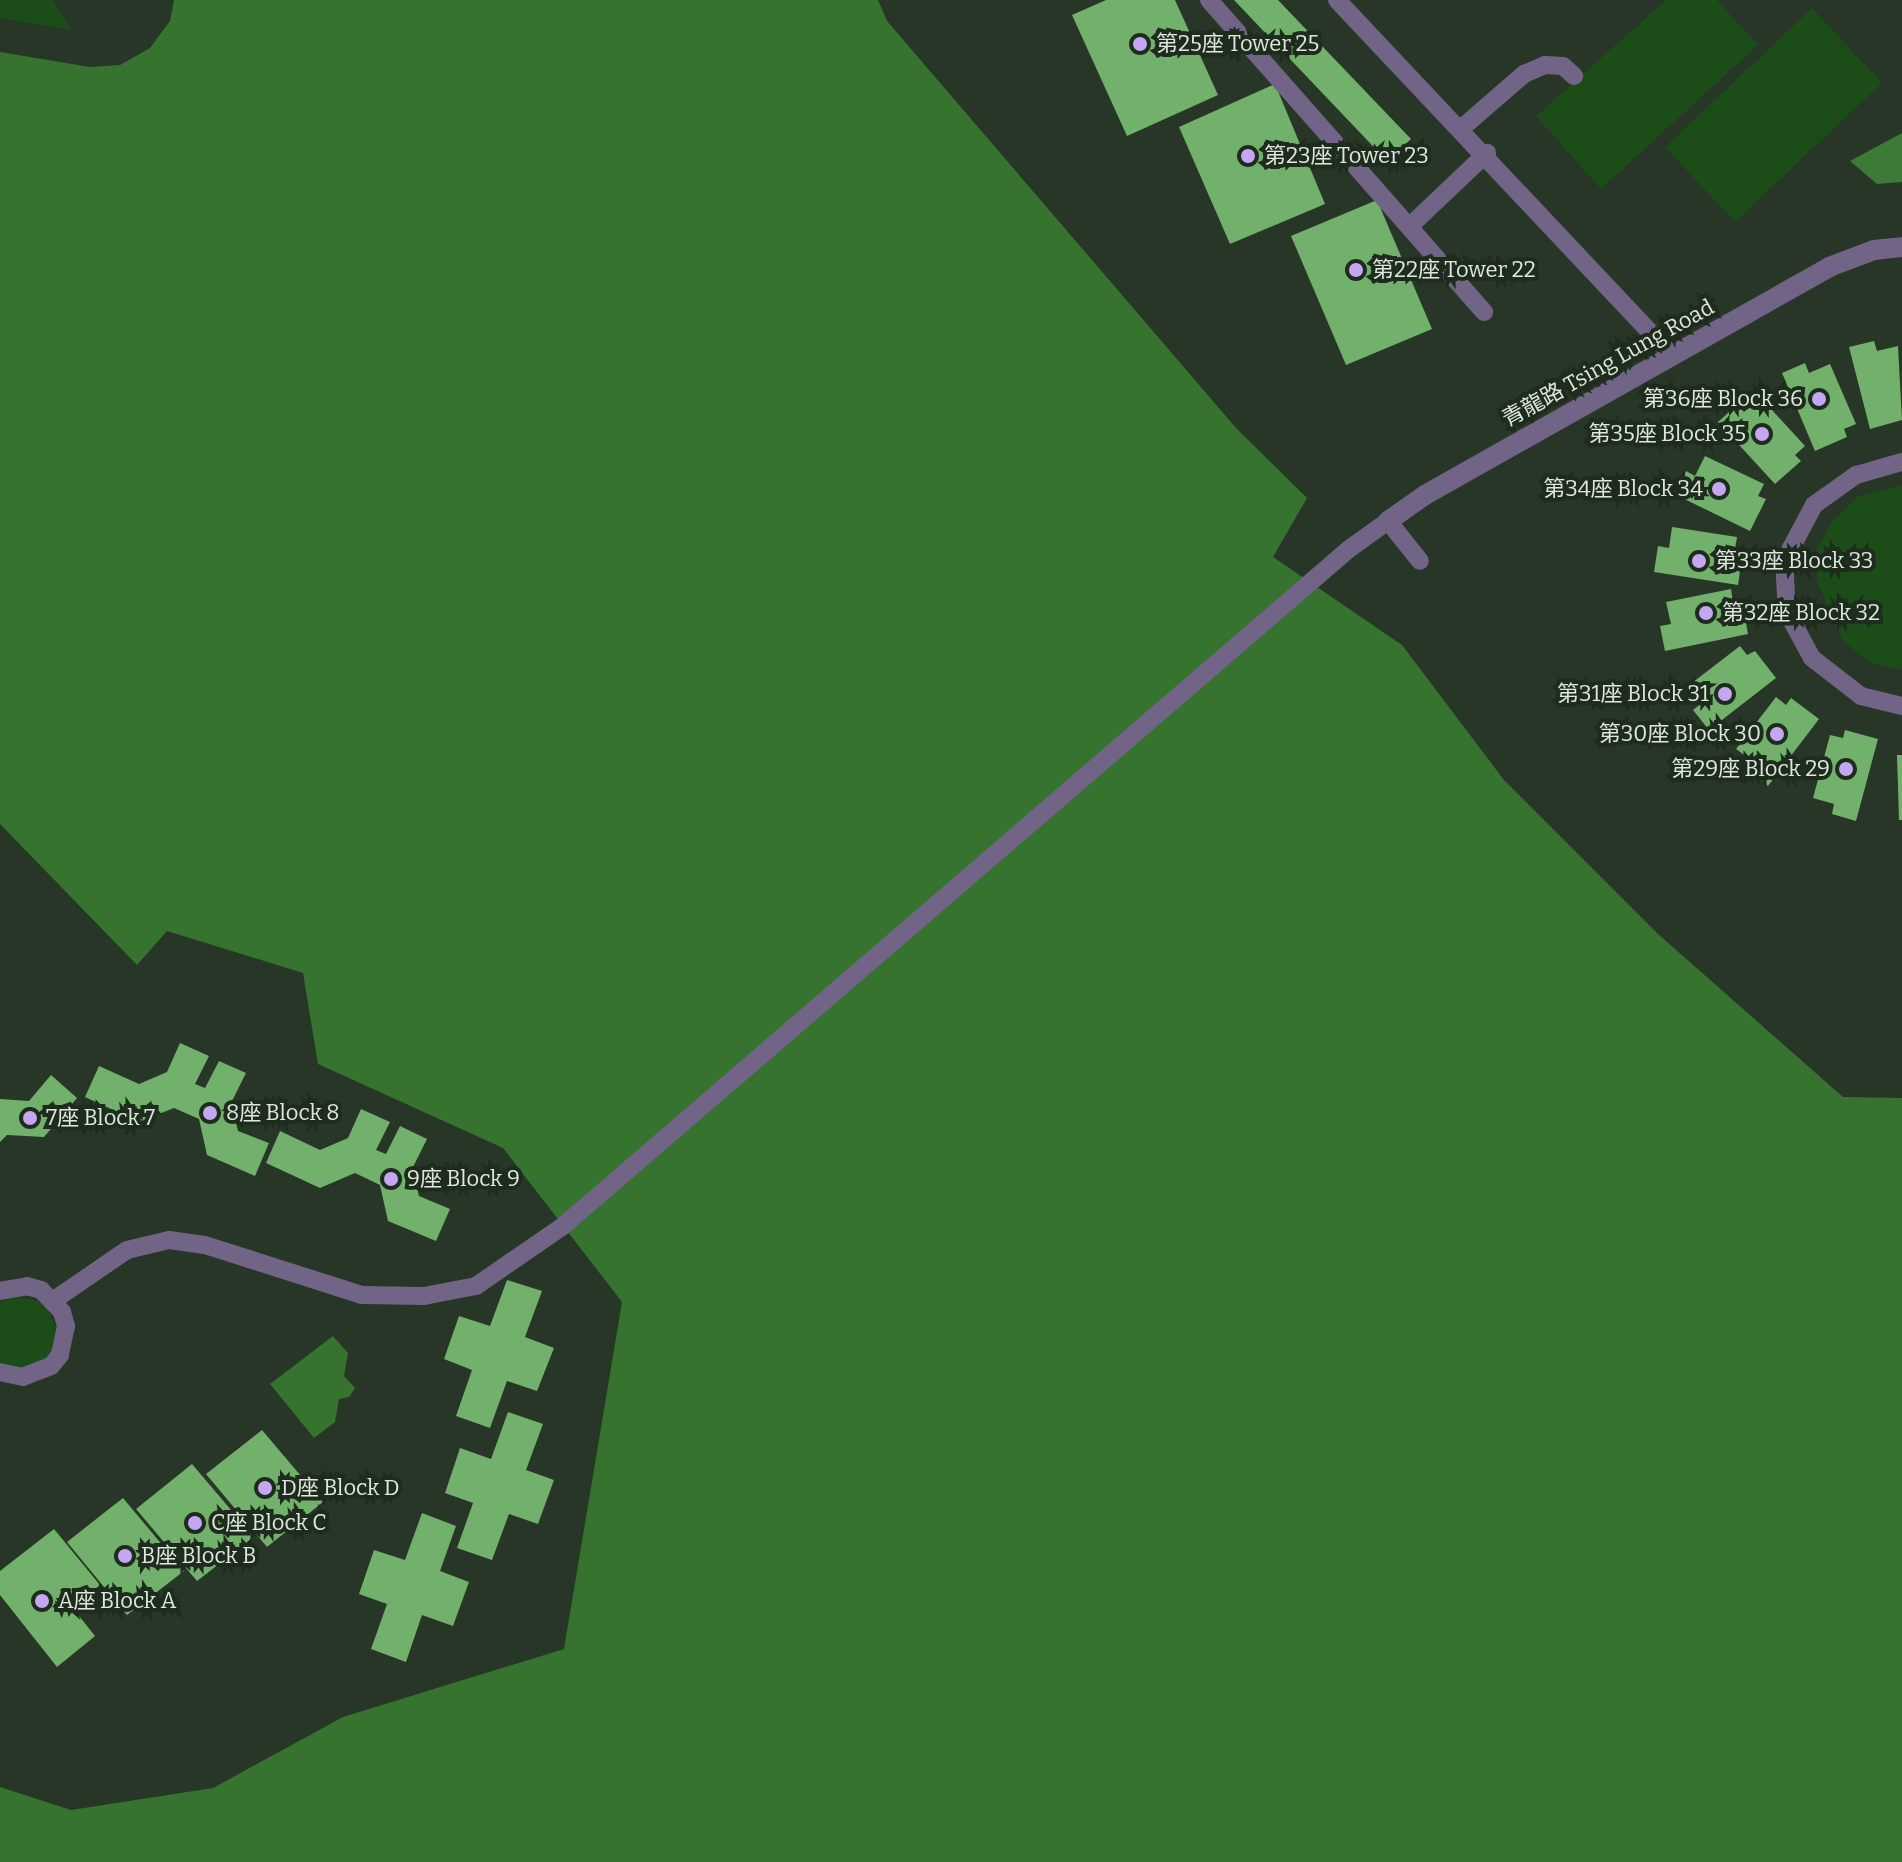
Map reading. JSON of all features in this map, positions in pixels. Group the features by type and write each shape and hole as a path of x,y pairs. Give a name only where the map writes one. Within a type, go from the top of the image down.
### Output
{"street":[{"name":"青龍路 Tsing Lung Road","path":"1388,521 1425,495 1829,267 1874,250 1902,247"}],"lane":[{"path":"1209,0 1411,225 1484,312"},
{"path":"1337,0 1463,127 1671,354"},
{"path":"1463,127 1524,74 1545,65 1563,66 1574,76"},
{"path":"1411,225 1487,153"},
{"path":"1902,462 1856,475 1814,505 1791,548 1785,577 1787,612 1812,658 1861,696 1902,706"},
{"path":"1388,521 1420,561"},
{"name":"青龍路 Tsing Lung Road","path":"54,1300 127,1250 169,1240 205,1245 362,1295 450,1293 491,1278 563,1226 1349,549 1388,521"},
{"path":"0,1291 27,1286 54,1300 66,1326 60,1355 37,1375 0,1372"}],"shaded area":[{"path":"0,0 53,0 72,30 0,18"},
{"path":"174,0 878,0 887,21 1236,428 1307,498 1273,557 1402,645 1504,780 1658,934 1843,1097 1902,1098 1902,1862 0,1862 0,1787 71,1810 213,1788 343,1717 564,1649 622,1302 503,1148 318,1064 303,973 167,931 137,965 0,824 0,52 90,67 120,65 150,48 170,21"},
{"path":"1666,0 1717,0 1758,45 1601,189 1536,116"},
{"path":"1812,8 1882,83 1735,222 1665,147"},
{"path":"1902,133 1902,182 1877,184 1850,161"},
{"path":"1902,485 1902,670 1870,663 1843,641 1817,581 1817,549 1833,520 1857,497"},
{"path":"12,1297 37,1300 47,1308 58,1331 52,1355 32,1370 0,1366 0,1302"},
{"path":"333,1336 348,1353 344,1376 355,1388 349,1397 339,1399 335,1422 314,1438 270,1384"}],"building":[{"name":"第25座 Tower 25","path":"1106,0 1175,0 1218,95 1127,136 1072,15"},
{"path":"1234,0 1278,0 1411,139 1387,161"},
{"name":"第23座 Tower 23","path":"1275,84 1325,204 1230,244 1179,127"},
{"name":"第22座 Tower 22","path":"1377,200 1432,329 1346,365 1291,236"},
{"path":"1874,341 1877,351 1898,346 1902,420 1870,429 1849,347"},
{"name":"第36座 Block 36","path":"1805,363 1809,373 1830,364 1856,424 1844,429 1847,437 1815,451 1782,373"},
{"name":"第35座 Block 35","path":"1761,398 1805,446 1795,455 1801,461 1775,484 1718,422 1737,405 1744,412"},
{"name":"第34座 Block 34","path":"1705,456 1764,484 1758,496 1766,499 1750,531 1674,494 1686,471 1695,476"},
{"name":"第33座 Block 33","path":"1672,527 1737,537 1735,549 1743,551 1738,585 1654,572 1658,546 1669,548"},
{"name":"第32座 Block 32","path":"1731,589 1733,602 1742,600 1748,634 1665,651 1660,626 1671,624 1666,602"},
{"name":"第31座 Block 31","path":"1740,646 1747,655 1755,651 1776,678 1709,730 1693,710 1702,703 1688,686"},
{"name":"第30座 Block 30","path":"1776,697 1786,705 1791,698 1819,719 1768,786 1747,771 1754,762 1736,749"},
{"name":"第29座 Block 29","path":"1845,730 1878,739 1856,821 1832,814 1834,804 1813,798 1830,735 1843,738"},
{"path":"1897,755 1902,755 1902,820 1899,820"},
{"name":"8座 Block 8","path":"180,1043 209,1056 195,1084 205,1088 219,1061 246,1073 231,1103 238,1131 269,1143 255,1176 207,1155 199,1119 174,1108 139,1122 85,1097 99,1066 139,1084 167,1072"},
{"name":"7座 Block 7","path":"51,1075 77,1098 44,1137 7,1135 0,1142 0,1099 29,1101"},
{"name":"9座 Block 9","path":"361,1109 390,1122 376,1150 386,1154 400,1126 427,1139 412,1169 419,1196 450,1209 436,1241 388,1221 380,1185 355,1173 320,1188 266,1163 280,1131 320,1150 348,1138"},
{"path":"507,1280 542,1291 525,1337 554,1348 537,1391 507,1381 490,1428 456,1416 472,1370 444,1359 459,1316 490,1326"},
{"path":"508,1412 543,1424 526,1470 554,1480 538,1524 509,1514 492,1560 457,1548 473,1503 445,1493 460,1448 491,1459"},
{"name":"D座 Block D","path":"262,1430 323,1502 267,1547 206,1474"},
{"name":"C座 Block C","path":"192,1464 254,1537 197,1581 136,1509"},
{"name":"B座 Block B","path":"123,1498 184,1571 127,1615 67,1542"},
{"path":"422,1513 456,1526 440,1571 469,1582 453,1626 422,1615 406,1662 371,1649 387,1604 359,1594 374,1550 405,1560"},
{"name":"A座 Block A","path":"54,1529 100,1585 72,1607 95,1636 57,1667 0,1595 0,1571"}],"place":[{"name":"第25座 Tower 25","path":"1140,44"},
{"name":"第23座 Tower 23","path":"1248,156"},
{"name":"第22座 Tower 22","path":"1356,270"},
{"name":"第36座 Block 36","path":"1819,399"},
{"name":"第35座 Block 35","path":"1762,434"},
{"name":"第34座 Block 34","path":"1719,489"},
{"name":"第33座 Block 33","path":"1699,561"},
{"name":"第32座 Block 32","path":"1706,613"},
{"name":"第31座 Block 31","path":"1725,694"},
{"name":"第30座 Block 30","path":"1777,734"},
{"name":"第29座 Block 29","path":"1846,769"},
{"name":"8座 Block 8","path":"210,1113"},
{"name":"7座 Block 7","path":"30,1118"},
{"name":"9座 Block 9","path":"391,1179"},
{"name":"D座 Block D","path":"265,1488"},
{"name":"C座 Block C","path":"195,1523"},
{"name":"B座 Block B","path":"125,1556"},
{"name":"A座 Block A","path":"42,1601"}]}
